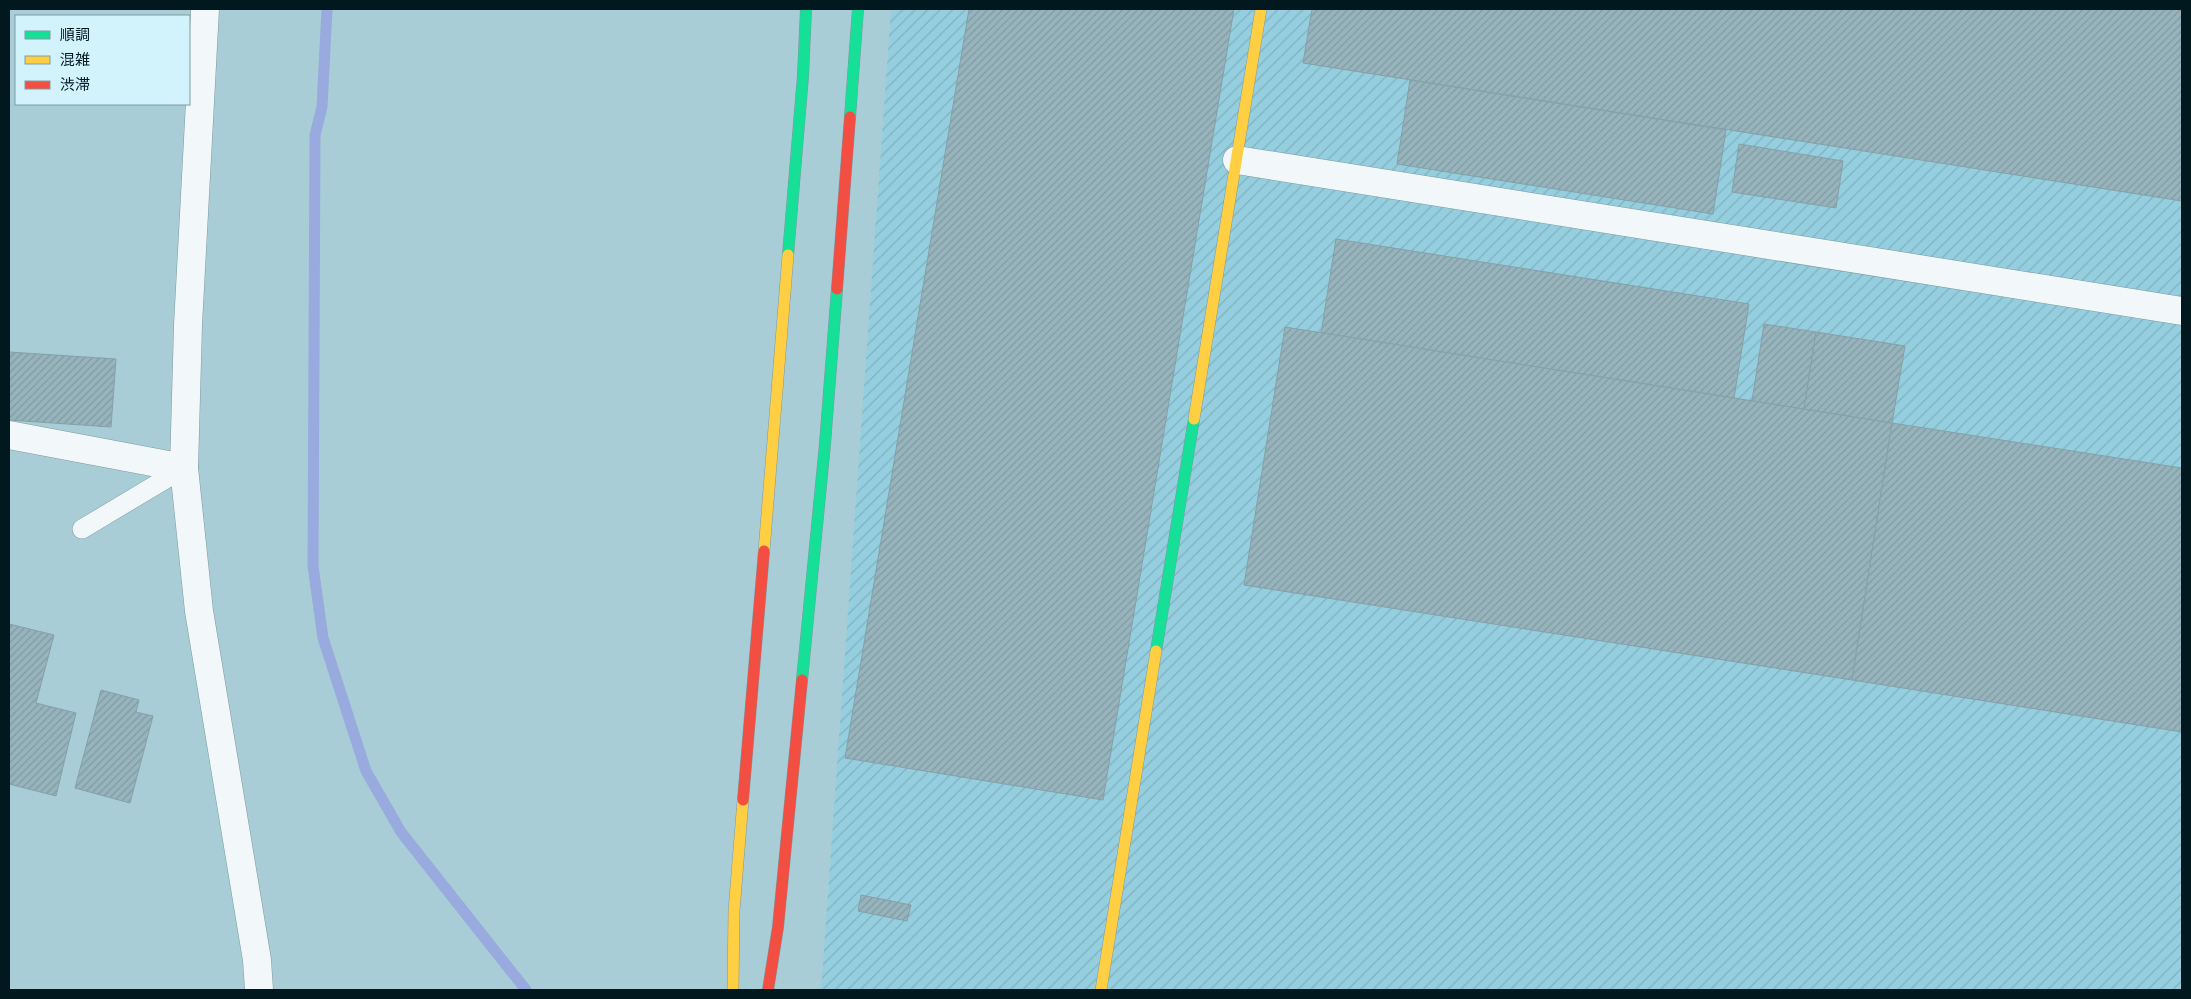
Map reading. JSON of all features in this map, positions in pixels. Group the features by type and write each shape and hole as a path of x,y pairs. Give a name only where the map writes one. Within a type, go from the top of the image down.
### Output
{"street":[{"path":"205,9 188,325 184,468 199,611 258,960 259,990"},
{"path":"733,990 734,911 802,86 806,9"},
{"path":"768,990 778,927 825,444 858,9"},
{"path":"1101,990 1261,9"},
{"path":"1237,160 2182,311"},
{"path":"9,435 184,468"}],"lane":[{"path":"82,529 184,468"}],"shaded area":[{"path":"891,9 2182,9 2182,990 821,990"}],"building":[{"path":"969,9 1234,9 1103,800 845,758"},
{"path":"1312,9 2182,9 2182,201 1303,63"},
{"path":"1410,80 1726,130 1713,214 1397,164"},
{"path":"1739,144 1843,161 1836,208 1732,192"},
{"path":"1336,239 1749,304 1734,398 1321,333"},
{"path":"1764,324 1816,332 1804,409 1752,401"},
{"path":"1285,327 1892,423 1852,680 1244,585"},
{"path":"1816,332 1905,346 1892,423 1804,409"},
{"path":"9,352 116,359 111,427 9,420"},
{"path":"1892,423 2182,468 2182,732 1852,680"},
{"path":"9,624 54,635 36,703 76,713 56,796 9,784"},
{"path":"101,690 139,700 136,712 153,716 130,803 75,788"},
{"path":"861,895 911,905 907,921 858,911"}],"waterway":[{"path":"327,9 322,107 315,135 313,566 323,638 366,771 401,832 526,990"}],"traffic: fast":[{"path":"788,255 803,76 806,9"},
{"path":"850,117 858,9"},
{"path":"802,680 825,444 837,289"},
{"path":"1156,651 1194,419"}],"traffic: slow":[{"path":"1194,419 1261,9"},
{"path":"764,551 788,255"},
{"path":"1101,990 1156,651"},
{"path":"733,990 734,911 743,800"}],"traffic: jam":[{"path":"837,289 850,117"},
{"path":"743,800 764,551"},
{"path":"768,990 778,927 802,680"}]}
